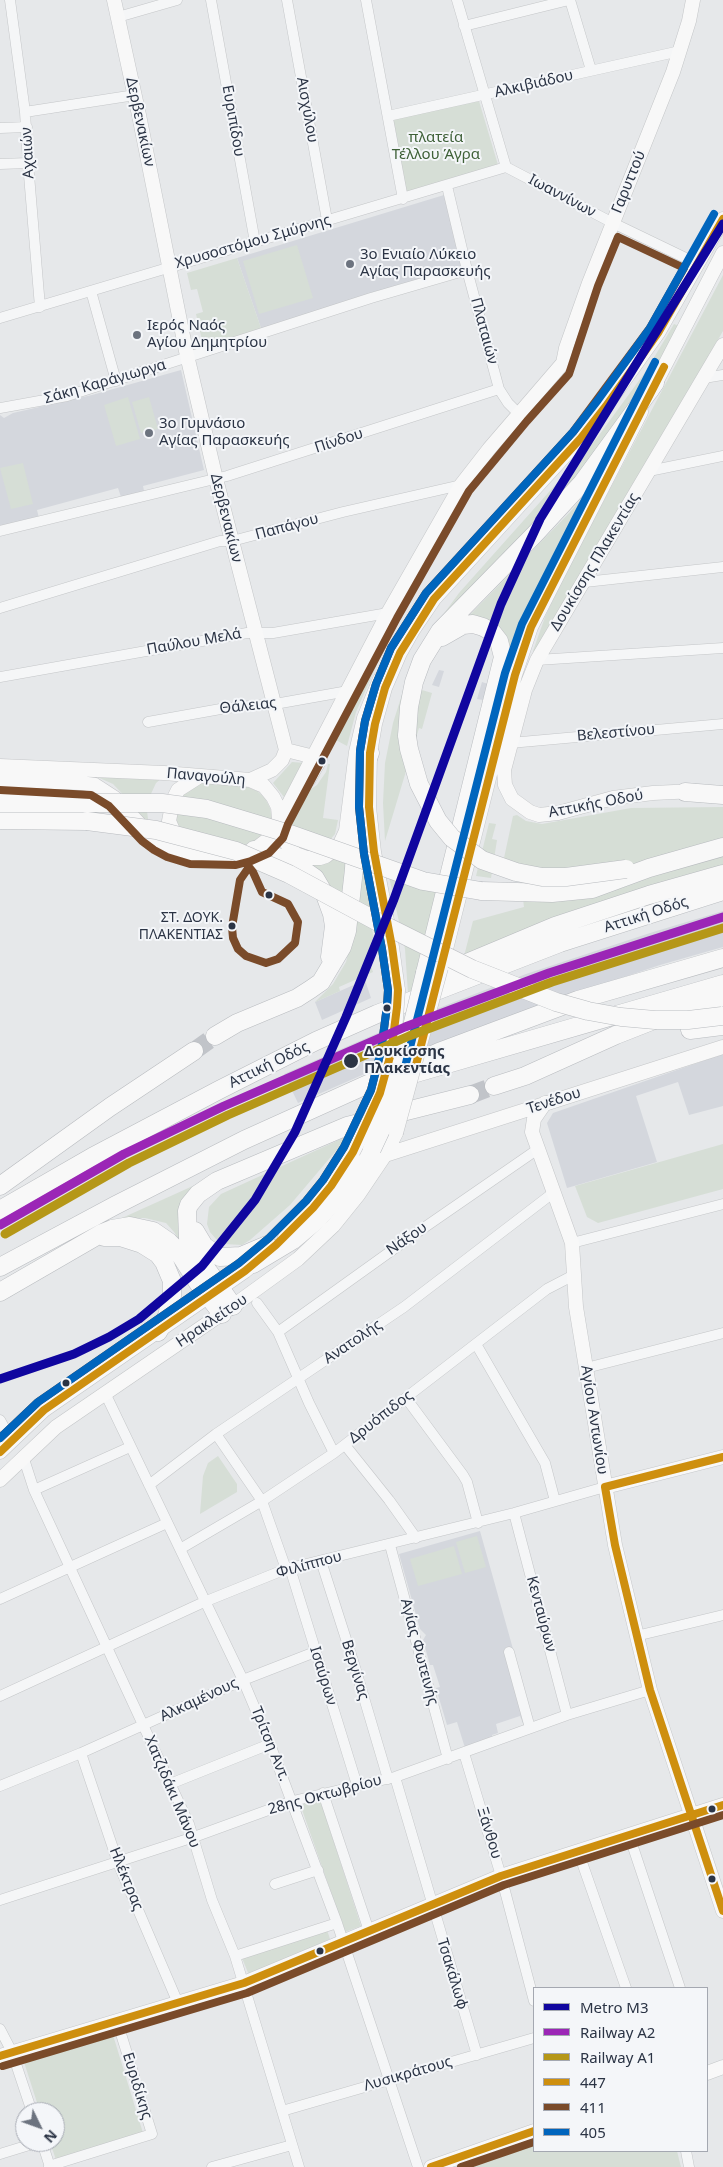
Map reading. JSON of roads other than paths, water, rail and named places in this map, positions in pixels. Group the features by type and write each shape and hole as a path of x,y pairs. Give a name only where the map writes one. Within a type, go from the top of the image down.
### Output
{"highway":[{"path":"655,383 582,483 440,631 422,660 412,689 407,736 413,768 427,802 438,821 452,838 482,860 530,875 566,877 628,876 723,858"},
{"path":"253,1264 293,1240 318,1219 378,1152 386,1119 433,971 503,657 502,648 496,636 484,627 473,624 455,628 428,649"},
{"path":"215,1036 237,1023 297,998 321,982 342,947 347,931 354,869 357,804 362,772 370,753"},
{"path":"685,792 723,795"},
{"path":"0,803 162,803 207,809 290,834 423,881 454,888 481,891 552,893 601,887 649,868 723,847"},
{"path":"0,820 87,821 120,824 156,830 236,851 288,874 472,969 556,1002 588,1012 621,1017 655,1020 723,1019"},
{"path":"254,850 283,858 300,866 316,878 325,895 334,926 326,974"},
{"path":"316,1041 378,1002 428,978 546,930 649,895 723,874"},
{"name":"Αττική Οδός","path":"0,1210 92,1157 316,1041 422,995 560,943 723,892"},
{"path":"0,1267 116,1204 350,1090 439,1052 578,1000 723,958"},
{"path":"350,1090 460,1061 723,984"},
{"path":"494,1086 525,1076 616,1035 672,1013 723,997"},
{"path":"0,1186 110,1107 194,1051"},
{"path":"214,1292 192,1247 186,1229 189,1205 205,1188 217,1181 347,1126 470,1094"},
{"path":"205,1188 196,1204 194,1226 198,1239 216,1255 228,1258 241,1256 290,1232"},
{"path":"0,1292 112,1229 121,1227 141,1228 153,1231 177,1250 228,1310"},
{"path":"94,1239 111,1236 135,1241 150,1248 164,1262 172,1281 172,1296 167,1316 158,1332"}],"street":[{"name":"Αχαιών","path":"10,0 27,127 28,163 40,308"},
{"name":"Δερβενακίων","path":"114,0 188,358 216,478 286,750"},
{"path":"118,17 176,0"},
{"name":"Ευριπίδου","path":"210,0 255,242"},
{"name":"Αισχύλου","path":"287,0 327,220"},
{"path":"366,0 403,199"},
{"path":"457,0 506,167"},
{"path":"464,26 570,0 591,70"},
{"name":"Γαρυττού","path":"278,823 286,811 388,613 461,485 563,363 566,348 589,282 680,51 693,0"},
{"name":"Αλκιβιάδου","path":"388,116 680,51"},
{"path":"25,112 135,95"},
{"path":"0,128 27,127"},
{"path":"0,164 28,163"},
{"name":"Χρυσοστόμου Σμύρνης","path":"0,318 40,308 169,266 403,199 506,167"},
{"name":"Ιωαννίνων","path":"506,167 613,223 698,264"},
{"name":"Πλαταιών","path":"447,186 499,389"},
{"path":"370,753 374,724 384,688 400,652 413,630 434,599 581,438 606,406 658,333 723,219"},
{"name":"Δουκίσσης Πλακεντίας","path":"396,1133 433,971 515,675 532,627 723,253"},
{"name":"Σάκη Καράγιωργα","path":"0,408 67,396 371,298 467,270"},
{"path":"91,291 116,381"},
{"name":"Δουκίσσης Πλακεντίας","path":"508,792 504,770 525,690 537,660 585,582 723,345"},
{"path":"704,378 723,375"},
{"path":"499,389 508,403 519,414"},
{"name":"Πίνδου","path":"0,531 216,478 345,440 499,389"},
{"path":"649,470 723,456"},
{"name":"Παπάγου","path":"0,608 220,541 232,541 343,512 461,485"},
{"path":"585,582 723,567"},
{"name":"Παύλου Μελά","path":"0,677 95,659 256,633 273,633 388,613"},
{"path":"537,660 723,648"},
{"name":"Παναγούλη","path":"0,766 250,780 264,786 273,796 278,807 278,823 290,849 306,858 320,858 326,856 340,844 346,832 356,752 364,718 383,673 400,652"},
{"name":"Θάλειας","path":"148,722 226,708 275,704 348,691"},
{"name":"Βελεστίνου","path":"510,743 723,724"},
{"path":"250,780 272,770 282,760 286,750 316,753"},
{"name":"Ηρακλείτου","path":"0,1452 44,1410 253,1264 290,1232 331,1186 353,1152 370,1117 385,1076 395,1032 398,990 374,852 369,808 370,753"},
{"path":"193,854 177,840 169,821 172,805 178,790 200,776"},
{"path":"0,780 95,785 115,798 149,834 160,842 171,848 193,854 235,855 254,850 267,842 278,823"},
{"name":"Αττικής Οδού","path":"508,792 517,804 530,812 547,815 613,798 723,788"},
{"name":"Τενέδου","path":"378,1152 545,1103 723,1047"},
{"name":"Αγίου Αντωνίου","path":"545,1103 536,1115 532,1124 532,1132 572,1243 576,1307 615,1545 650,1690 723,1911"},
{"name":"Ηρακλείτου","path":"0,1480 23,1456 56,1427 228,1310 318,1242 358,1195 378,1152 396,1133"},
{"name":"Νάξου","path":"278,1332 538,1149"},
{"name":"Ανατολής","path":"149,1485 216,1434 429,1288 553,1193"},
{"path":"572,1243 723,1204"},
{"name":"Δρυόπιδος","path":"180,1549 262,1501 334,1453 547,1288 574,1275"},
{"path":"257,1303 278,1332 334,1453"},
{"path":"586,1368 723,1333"},
{"path":"476,1344 545,1463 556,1501"},
{"name":"Τρίτση Αντ.","path":"105,1393 243,1680 270,1744 293,1801 337,1924 418,2167"},
{"path":"406,1398 463,1474 469,1488 478,1523"},
{"path":"0,1420 11,1440"},
{"path":"216,1434 262,1501"},
{"path":"345,1445 389,1500 416,1538"},
{"path":"34,1490 130,1447"},
{"name":"Χατζιδάκι Μάνου","path":"23,1456 34,1490 194,1837 212,1900 236,1956 299,2167"},
{"path":"605,1487 723,1457"},
{"name":"Φιλίππου","path":"0,1696 204,1602 288,1568 514,1514 605,1487"},
{"name":"Ισαύρων","path":"262,1501 288,1568 357,1785"},
{"name":"Κενταύρων","path":"514,1514 567,1715"},
{"path":"0,1599 167,1523"},
{"name":"Αγίας Φωτεινής","path":"390,1545 448,1759"},
{"name":"Βεργίνας","path":"321,1561 392,1778"},
{"path":"636,1636 723,1615"},
{"name":"Αλκαμένους","path":"0,1786 81,1754 243,1680 315,1652"},
{"path":"509,1652 530,1728"},
{"name":"28ης Οκτωβρίου","path":"0,1900 194,1837 293,1801 392,1778 567,1715 650,1690"},
{"path":"170,1784 270,1744"},
{"name":"Ξάνθου","path":"464,1752 501,1876 533,1996"},
{"name":"Ηλέκτρας","path":"81,1754 118,1862 178,2003"},
{"name":"Τσακάλωφ","path":"392,1778 433,1904 477,2055"},
{"path":"323,1793 369,1931"},
{"path":"6,2054 244,1983 501,1876 723,1806"},
{"path":"629,1835 680,1987"},
{"path":"578,1851 626,1987"},
{"path":"275,1884 318,1870"},
{"path":"236,1956 337,1924"},
{"name":"Ευριδίκης","path":"50,2166 152,2134 117,2021"},
{"path":"0,2028 6,2054 28,2102"},
{"name":"Λυσικράτους","path":"282,2111 533,2038"},
{"path":"431,2167 533,2131"},
{"path":"212,2167 292,2145"},
{"path":"0,2154 15,2150"},
{"path":"44,2152 50,2166"},
{"path":"686,2152 689,2167"}],"tunnel":[{"path":"194,1051 215,1036"},
{"path":"470,1095 494,1086"}],"metro line":[{"name":"Μ3","path":"0,1379 74,1354 109,1337 139,1319 202,1266 255,1200 295,1132 346,1017 394,899 501,604 540,519 723,224"}],"rail line":[{"name":"A2","path":"0,1225 124,1154 224,1106 405,1027 549,973 723,917"},
{"name":"A1","path":"5,1234 129,1163 228,1115 409,1036 552,982 723,928"}],"place":[{"name":"3ο Ενιαίο Λύκειο Αγίας Παρασκευής","path":"350,264"},
{"name":"Ιερός Ναός Αγίου Δημητρίου","path":"137,335"},
{"name":"3ο Γυμνάσιο Αγίας Παρασκευής","path":"149,433"},
{"name":"ΣΤ. ΔΟΥΚ. ΠΛΑΚΕΝΤΙΑΣ","path":"232,926"},
{"name":"Δουκίσσης Πλακεντίας","path":"351,1061"}],"park label":[{"name":"πλατεία Τέλλου Άγρα","path":"436,146"}]}
